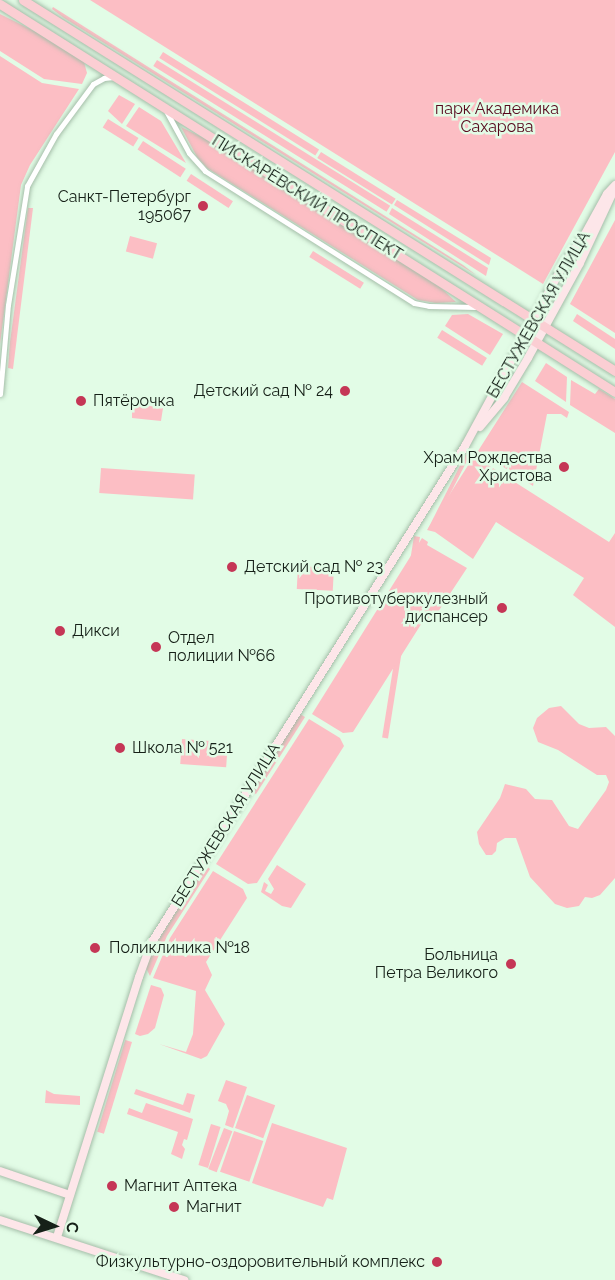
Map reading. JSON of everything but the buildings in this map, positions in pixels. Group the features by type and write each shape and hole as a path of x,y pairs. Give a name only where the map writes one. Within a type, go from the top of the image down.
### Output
{"main road":[{"name":"ПИСКАРЁВСКИЙ ПРОСПЕКТ","path":"23,0 613,369"},
{"name":"ПИСКАРЁВСКИЙ ПРОСПЕКТ","path":"0,4 615,392"}],"street":[{"path":"0,394 8,305 27,186 56,134 93,84 104,78 116,77"},
{"path":"165,108 199,167 282,220 414,303 429,306 480,307"},
{"name":"БЕСТУЖЕВСКАЯ УЛИЦА","path":"57,1237 152,942 465,446 565,262 585,234 607,194 615,186"},
{"name":"БЕСТУЖЕВСКАЯ УЛИЦА","path":"465,446 504,398 537,343 580,263 615,186"},
{"path":"0,1171 70,1195"},
{"path":"0,1220 184,1280"}],"green space":[{"name":"парк Академика Сахарова","path":"90,0 615,0 615,152 543,284"},
{"path":"53,7 476,275 64,18 52,9"},
{"path":"0,14 38,33 84,62 87,73 82,84 44,79 0,51"},
{"path":"163,52 319,150 315,155 159,58"},
{"path":"0,56 42,83 79,89 30,165 21,185 0,344"},
{"path":"157,60 390,206 387,212 153,66"},
{"path":"119,95 135,104 122,124 108,111"},
{"path":"139,107 161,121 186,163 126,126"},
{"path":"108,119 139,138 133,147 103,127"},
{"path":"181,127 206,139 439,286 456,302 436,303 418,300 207,168 197,157"},
{"path":"143,141 186,169 180,177 138,149"},
{"path":"321,152 396,199 392,205 317,158"},
{"path":"191,174 233,201 229,208 187,181"},
{"path":"397,200 491,258 489,265 394,205"},
{"path":"28,208 33,208 13,369 8,368 10,342"},
{"path":"392,208 488,268 486,276 389,214"},
{"path":"615,220 615,333 570,304"},
{"path":"130,236 157,243 153,259 126,251"},
{"path":"313,251 364,283 360,289 309,257"},
{"path":"468,314 503,334 490,355 445,326 452,315"},
{"path":"577,314 615,339 615,349 573,321"},
{"path":"442,330 487,358 482,366 437,338"},
{"path":"546,363 567,377 566,402 535,381"},
{"path":"571,380 595,394 599,389 615,399 615,433 570,405"},
{"path":"522,382 569,412 567,418 561,414 547,414 533,486 478,451"},
{"path":"137,404 163,408 161,421 132,418 132,408"},
{"path":"467,452 471,454 432,530 428,529"},
{"path":"474,456 609,542 615,533 615,627 573,595 584,578 496,522 473,559 435,532 427,530"},
{"path":"101,468 195,475 193,499 99,493"},
{"path":"414,536 420,537 388,738 382,737"},
{"path":"422,538 428,542 427,545 467,568 432,621 425,618 353,732 343,733 312,714"},
{"path":"298,566 334,568 333,591 297,589"},
{"path":"561,706 579,724 589,728 606,727 615,736 615,878 600,895 592,898 585,897 579,906 567,908 555,904 530,877 516,838 505,838 497,843 496,851 492,855 486,855 479,844 477,832 500,798 505,784 526,789 535,799 552,800 569,826 578,829 606,790 609,782 606,775 597,775 558,750 538,742 533,728 537,718 549,708"},
{"path":"300,714 305,717 256,794 252,792"},
{"path":"309,719 340,738 344,746 257,883 248,884 216,864"},
{"path":"182,739 228,742 226,767 180,764"},
{"path":"205,865 210,869 167,936 150,976 146,968 156,944"},
{"path":"277,865 306,884 291,908 282,906 261,892 264,882 268,885 265,891 271,894 274,889 268,879"},
{"path":"213,871 243,889 247,898 206,962 212,975 205,990 225,1024 207,1056 201,1059 159,1044 186,1052 193,1034 196,991 153,978 170,938"},
{"path":"151,985 161,988 164,995 155,1028 148,1034 140,1036 135,1034"},
{"path":"125,1040 132,1042 104,1134 97,1132"},
{"path":"226,1080 247,1087 233,1128 225,1125 229,1111 226,1104 218,1101"},
{"path":"136,1089 183,1105 187,1093 195,1095 190,1113 134,1094"},
{"path":"46,1090 54,1094 80,1096 80,1105 45,1103"},
{"path":"247,1095 275,1105 263,1138 235,1128"},
{"path":"146,1103 193,1119 187,1140 184,1139 182,1145 185,1149 182,1159 171,1154 178,1132 127,1114 129,1108 142,1113"},
{"path":"272,1123 347,1148 333,1200 327,1198 323,1207 252,1183"},
{"path":"211,1124 221,1127 208,1168 198,1165"},
{"path":"224,1128 232,1131 217,1172 208,1169"},
{"path":"234,1131 263,1141 249,1182 220,1172"}],"place":[{"name":"Санкт-Петербург 195067","path":"203,206"},
{"name":"Детский сад № 24","path":"345,391"},
{"name":"Пятёрочка","path":"81,401"},
{"name":"Храм Рождества Христова","path":"564,467"},
{"name":"Детский сад № 23","path":"232,567"},
{"name":"Противотуберкулезный диспансер","path":"502,608"},
{"name":"Дикси","path":"60,631"},
{"name":"Отдел полиции №66","path":"156,647"},
{"name":"Школа № 521","path":"120,748"},
{"name":"Поликлиника №18","path":"95,948"},
{"name":"Больница Петра Великого","path":"511,964"},
{"name":"Магнит Аптека","path":"112,1186"},
{"name":"Магнит","path":"174,1207"},
{"name":"Физкультурно-оздоровительный комплекс","path":"437,1262"}]}
